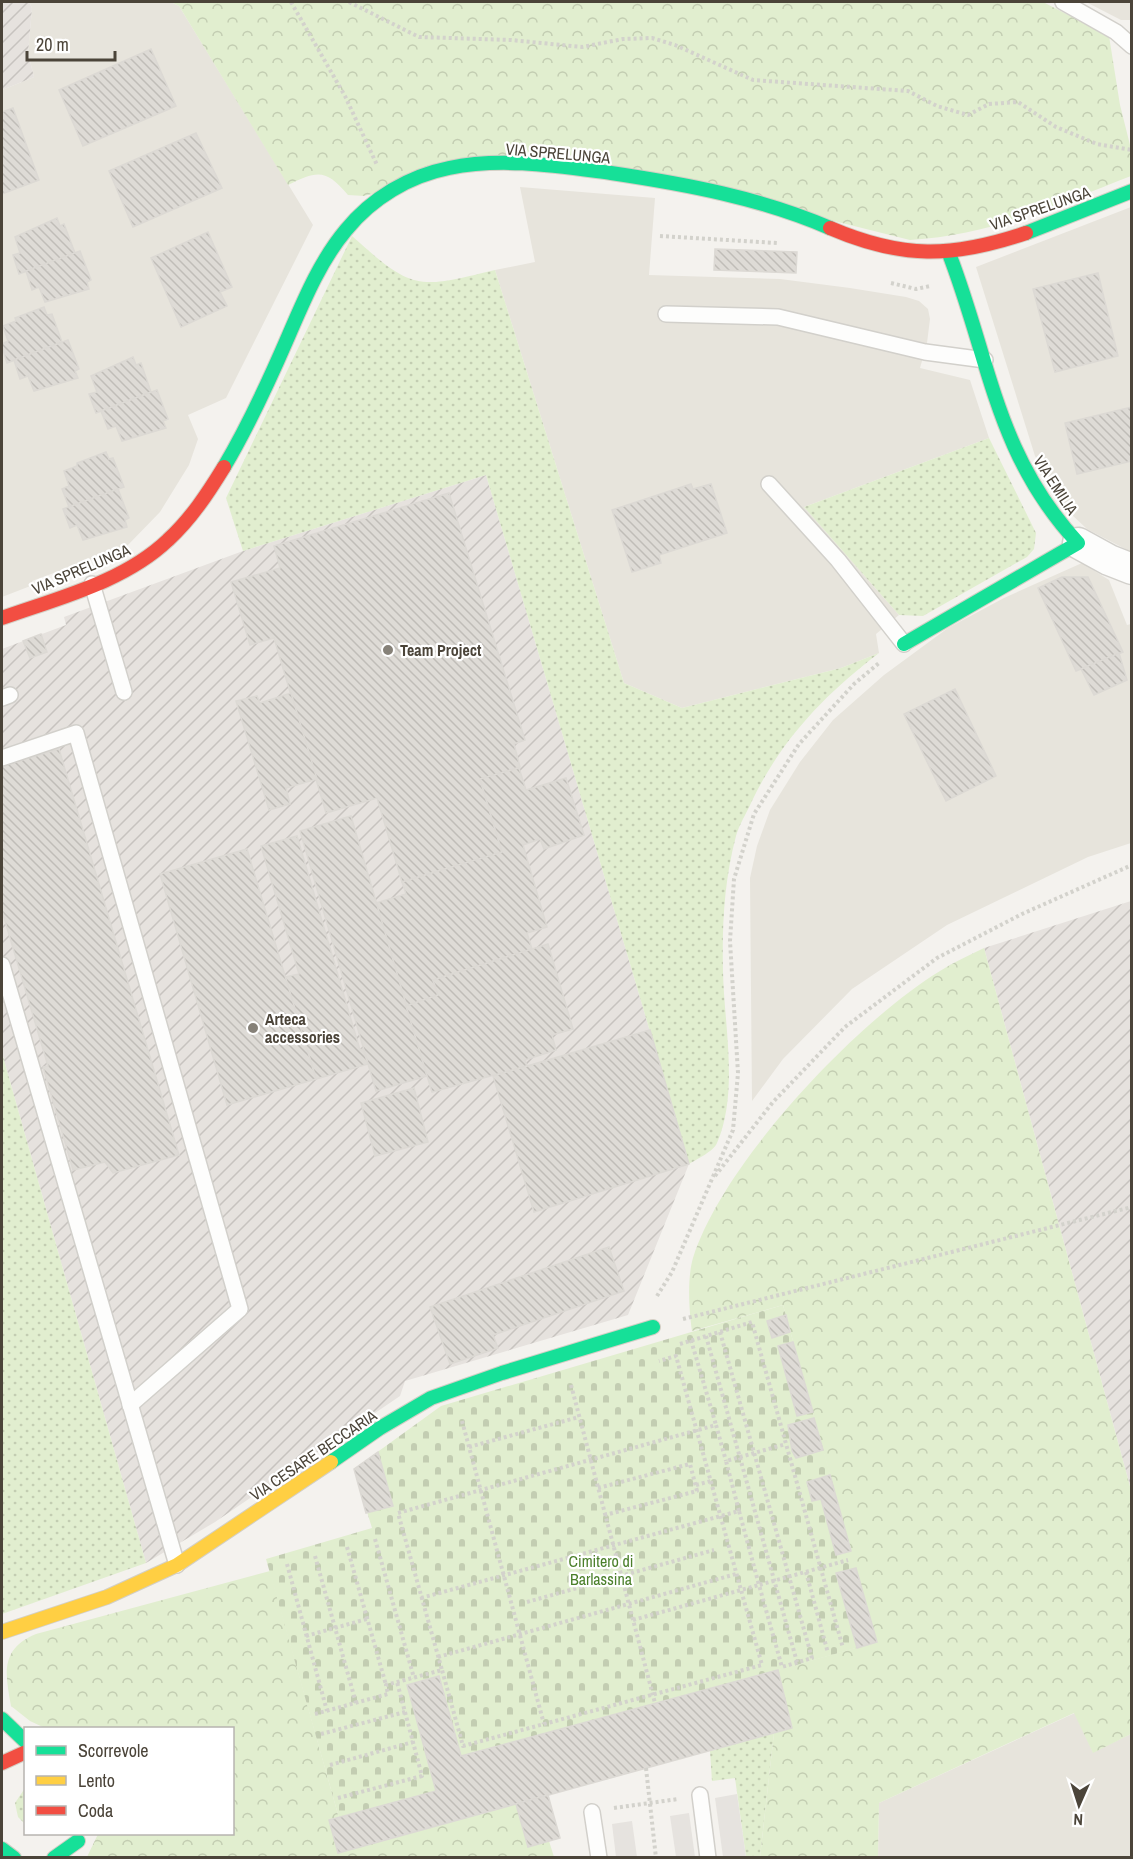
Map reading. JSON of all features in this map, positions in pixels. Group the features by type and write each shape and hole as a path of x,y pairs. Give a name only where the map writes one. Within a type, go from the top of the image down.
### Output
{"street":[{"name":"VIA SPRELUNGA","path":"2,618 143,562 169,541 200,503 230,456 309,291 337,240 360,215 389,191 427,174 463,165 542,164 657,181 732,195 799,215 874,245 902,251 948,251 989,243 1069,218 1131,191"},
{"name":"VIA EMILIA","path":"948,251 957,272 1012,446 1027,477 1052,515 1078,543"},
{"path":"903,644 1078,543 1109,560 1131,568"},
{"name":"VIA CESARE BECCARIA","path":"2,1632 106,1597 177,1565 219,1539 380,1428 431,1398 502,1372 653,1327"},
{"path":"2,1719 24,1740"},
{"path":"2,1763 24,1753"},
{"path":"54,1857 81,1837"},
{"path":"69,1857 81,1837"}],"lane":[{"path":"1063,2 1116,32 1131,46"},
{"path":"666,314 778,317 925,352 985,360"},
{"path":"769,484 838,560 903,644"},
{"path":"92,584 124,692"},
{"path":"2,758 76,733 240,1309 130,1405"},
{"path":"2,965 177,1565"},
{"path":"700,1795 708,1857"},
{"path":"592,1812 599,1857"}],"path":[{"path":"291,2 345,96 389,191"},
{"path":"349,2 419,37 511,40 582,47 623,39 652,38 675,45 753,80 908,91 937,106 968,115 989,104 1018,102 1056,127 1097,144 1131,150"},
{"path":"660,236 780,243"},
{"path":"883,280 916,289 933,285 957,272"},
{"path":"656,1298 672,1272 733,1130 738,1073 730,942 734,879 754,814 799,744 854,684 903,644"},
{"path":"711,1181 773,1102 845,1027 937,958 1022,914 1131,865"},
{"path":"653,1327 1131,1207"},
{"path":"716,1425 697,1431 481,1490 398,1514 463,1746 762,1665 736,1574 711,1481 697,1431 676,1356 674,1346 752,1322 843,1648"},
{"path":"691,1340 782,1667 812,1658 720,1332"},
{"path":"706,1336 797,1662"},
{"path":"655,1362 676,1356"},
{"path":"560,1388 581,1382"},
{"path":"571,1385 655,1703"},
{"path":"461,1417 544,1724"},
{"path":"469,1448 579,1417"},
{"path":"726,1461 786,1444"},
{"path":"598,1488 690,1464 696,1485 697,1491 605,1515"},
{"path":"696,1485 711,1481"},
{"path":"421,1598 740,1511"},
{"path":"375,1539 414,1677"},
{"path":"315,1714 388,1694 347,1547"},
{"path":"527,1602 714,1550"},
{"path":"315,1556 356,1703"},
{"path":"633,1620 848,1560"},
{"path":"286,1564 327,1711"},
{"path":"806,1572 828,1653"},
{"path":"438,1656 736,1574"},
{"path":"306,1636 367,1619"},
{"path":"386,1685 442,1670"},
{"path":"338,1798 423,1776 397,1682"},
{"path":"321,1734 405,1712"},
{"path":"330,1765 413,1742"},
{"path":"646,1768 648,1803 656,1857"},
{"path":"592,1812 700,1795"}],"shaded area":[{"path":"2,2 29,2 32,8 28,53 34,77 2,90"},
{"path":"29,2 171,2 179,6 313,225 226,398 188,415 198,439 189,465 160,512 127,546 32,581 33,585 2,597 2,90 34,77 28,53 32,8"},
{"path":"1086,2 1131,2 1131,20 1121,20"},
{"path":"520,187 655,198 649,275 780,279 906,297 919,301 928,309 930,319 927,343 920,368 970,380 989,438 804,507 899,615 876,634 879,653 841,668 682,708 624,683 495,270 535,262"},
{"path":"1131,207 1131,552 1087,529 1071,514 1035,456 976,267"},
{"path":"486,475 689,1164 628,1315 405,1381 400,1396 215,1522 146,1563 2,1053 2,649 66,625 64,617 243,551"},
{"path":"1082,563 1109,580 1127,625 1131,624 1131,843 1088,857 947,925 852,989 783,1059 752,1101 750,878 757,846 770,810 800,762 833,720 884,675 948,628 1004,598"},
{"path":"1131,901 1131,1490 984,948"},
{"path":"1075,1713 1093,1752 1131,1734 1131,1857 878,1858 879,1803"},
{"path":"737,1794 746,1857 723,1857 715,1798"},
{"path":"689,1813 695,1857 676,1857 670,1816"},
{"path":"632,1821 637,1857 616,1857 612,1824"}],"green space":[{"path":"171,2 1043,2 1109,36 1120,105 1131,149 1131,176 1050,208 997,225 940,237 910,240 546,149 364,196 348,195 334,180 321,175 307,177 288,185 179,6"},
{"path":"352,236 389,267 417,281 448,280 495,270 624,683 682,708 841,668 879,653 822,702 790,739 763,780 737,832 726,887 724,920 723,971 729,1080 724,1123 715,1146 689,1164 486,475 243,551 226,498"},
{"path":"989,438 1036,533 1034,549 1027,557 923,616 899,615 804,507"},
{"path":"984,948 1131,1490 1131,1734 1093,1753 1074,1713 879,1803 878,1857 760,1857 774,1733 791,1728 778,1670 876,1642 783,1305 692,1331 689,1304 691,1266 709,1221 732,1180 796,1098 870,1024 906,994 945,968"},
{"path":"2,1053 146,1563 2,1614"},
{"name":"Cimitero di Barlassina","path":"783,1305 877,1642 779,1670 792,1728 338,1853 329,1820 339,1818 266,1559 372,1528 354,1469 441,1406"},
{"path":"270,1571 339,1818 516,1804 528,1847 549,1841 554,1857 87,1857 98,1835 234,1835 234,1727 43,1727 30,1721 11,1706 7,1673 8,1663 16,1647 36,1634"},
{"path":"774,1733 760,1857 746,1857 735,1778 712,1781 710,1751"},
{"path":"24,1790 24,1823 18,1817 15,1803"}],"building":[{"path":"151,49 176,106 83,146 59,90"},
{"path":"13,108 39,180 2,194 2,112"},
{"path":"196,133 222,188 133,227 109,171"},
{"path":"57,218 60,226 64,224 75,253 19,274 13,255 20,253 15,237"},
{"path":"208,232 232,287 220,292 227,306 181,327 151,258"},
{"path":"715,249 797,252 796,273 714,270"},
{"path":"80,251 91,280 87,282 89,289 45,302 39,287 32,290 26,271"},
{"path":"1098,273 1118,356 1055,372 1033,289"},
{"path":"44,307 47,315 52,314 62,342 7,363 2,344 8,341 3,326 16,321 15,318"},
{"path":"68,340 79,369 75,371 78,378 34,391 28,376 20,379 14,360"},
{"path":"133,357 136,365 141,363 151,392 96,413 89,394 97,392 91,376"},
{"path":"157,390 168,419 163,421 166,428 122,441 116,426 108,429 101,411"},
{"path":"1132,407 1132,461 1077,474 1065,423"},
{"path":"106,452 109,459 113,458 124,487 69,507 62,489 69,486 64,471 77,466 77,463"},
{"path":"691,484 693,489 711,484 727,533 659,555 661,563 632,572 612,510"},
{"path":"118,489 129,518 125,520 127,527 83,540 77,525 70,528 63,509"},
{"path":"449,493 525,740 514,744 520,767 480,779 502,852 402,882 377,798 326,813 274,638 250,645 231,582 280,568 274,546"},
{"path":"1062,577 1088,577 1123,652 1076,671 1038,588"},
{"path":"41,634 47,652 30,658 23,641"},
{"path":"1119,653 1127,680 1094,695 1081,669"},
{"path":"955,689 996,776 946,801 904,714"},
{"path":"291,693 317,779 286,788 290,804 269,810 236,701 257,696 260,703"},
{"path":"59,749 179,1155 113,1173 105,1162 73,1170 43,1067 48,1066 2,911 2,766"},
{"path":"519,768 526,790 566,778 584,835 544,849 540,839 523,845 547,927 527,933 532,949 433,980 438,995 406,1006 376,903 406,894 402,882 502,852 480,779"},
{"path":"351,816 427,1076 376,1091 300,831"},
{"path":"297,836 360,1050 363,1049 368,1064 316,1079 285,977 299,974 261,846"},
{"name":"Arteca accessories","path":"247,849 316,1079 227,1105 160,874"},
{"path":"548,944 573,1029 552,1035 556,1050 525,1060 527,1066 432,1092 406,1006 438,995 433,980"},
{"path":"650,1030 689,1164 534,1212 493,1076"},
{"path":"414,1088 428,1142 375,1156 361,1103"},
{"path":"609,1247 624,1291 493,1335 498,1348 450,1364 430,1307"},
{"path":"786,1315 790,1332 772,1338 767,1321"},
{"path":"793,1342 813,1412 797,1416 778,1346"},
{"path":"814,1418 823,1450 796,1458 792,1451 788,1425"},
{"path":"378,1452 393,1506 366,1513 354,1469"},
{"path":"830,1475 851,1551 836,1555 821,1499 812,1501 807,1482"},
{"path":"856,1568 877,1642 857,1648 836,1573"},
{"path":"778,1670 792,1728 338,1853 329,1820 436,1791 407,1685 439,1676 461,1756"},
{"path":"548,1795 560,1838 528,1847 516,1804"}],"traffic: fast":[{"path":"224,467 258,403 313,281 328,255 346,230 367,208 392,190 420,177 449,168 489,163 570,168 639,177 722,193 777,208 830,228"},
{"path":"1026,233 1132,191"},
{"path":"904,644 1078,543 1050,509 1011,440 948,251"},
{"path":"331,1462 380,1428 431,1398 502,1373 653,1327"},
{"path":"2,1719 24,1740"},
{"path":"54,1858 78,1841"},
{"path":"2,1849 14,1858"}],"traffic: slow":[{"path":"2,1632 107,1597 177,1565 331,1462"}],"traffic: jam":[{"path":"830,228 881,245 927,252 974,247 1026,233"},
{"path":"2,618 90,587 151,555 192,515 224,467"},
{"path":"2,1763 24,1753"}],"place":[{"name":"Team Project","path":"388,650"},
{"name":"Arteca accessories","path":"253,1028"}]}
